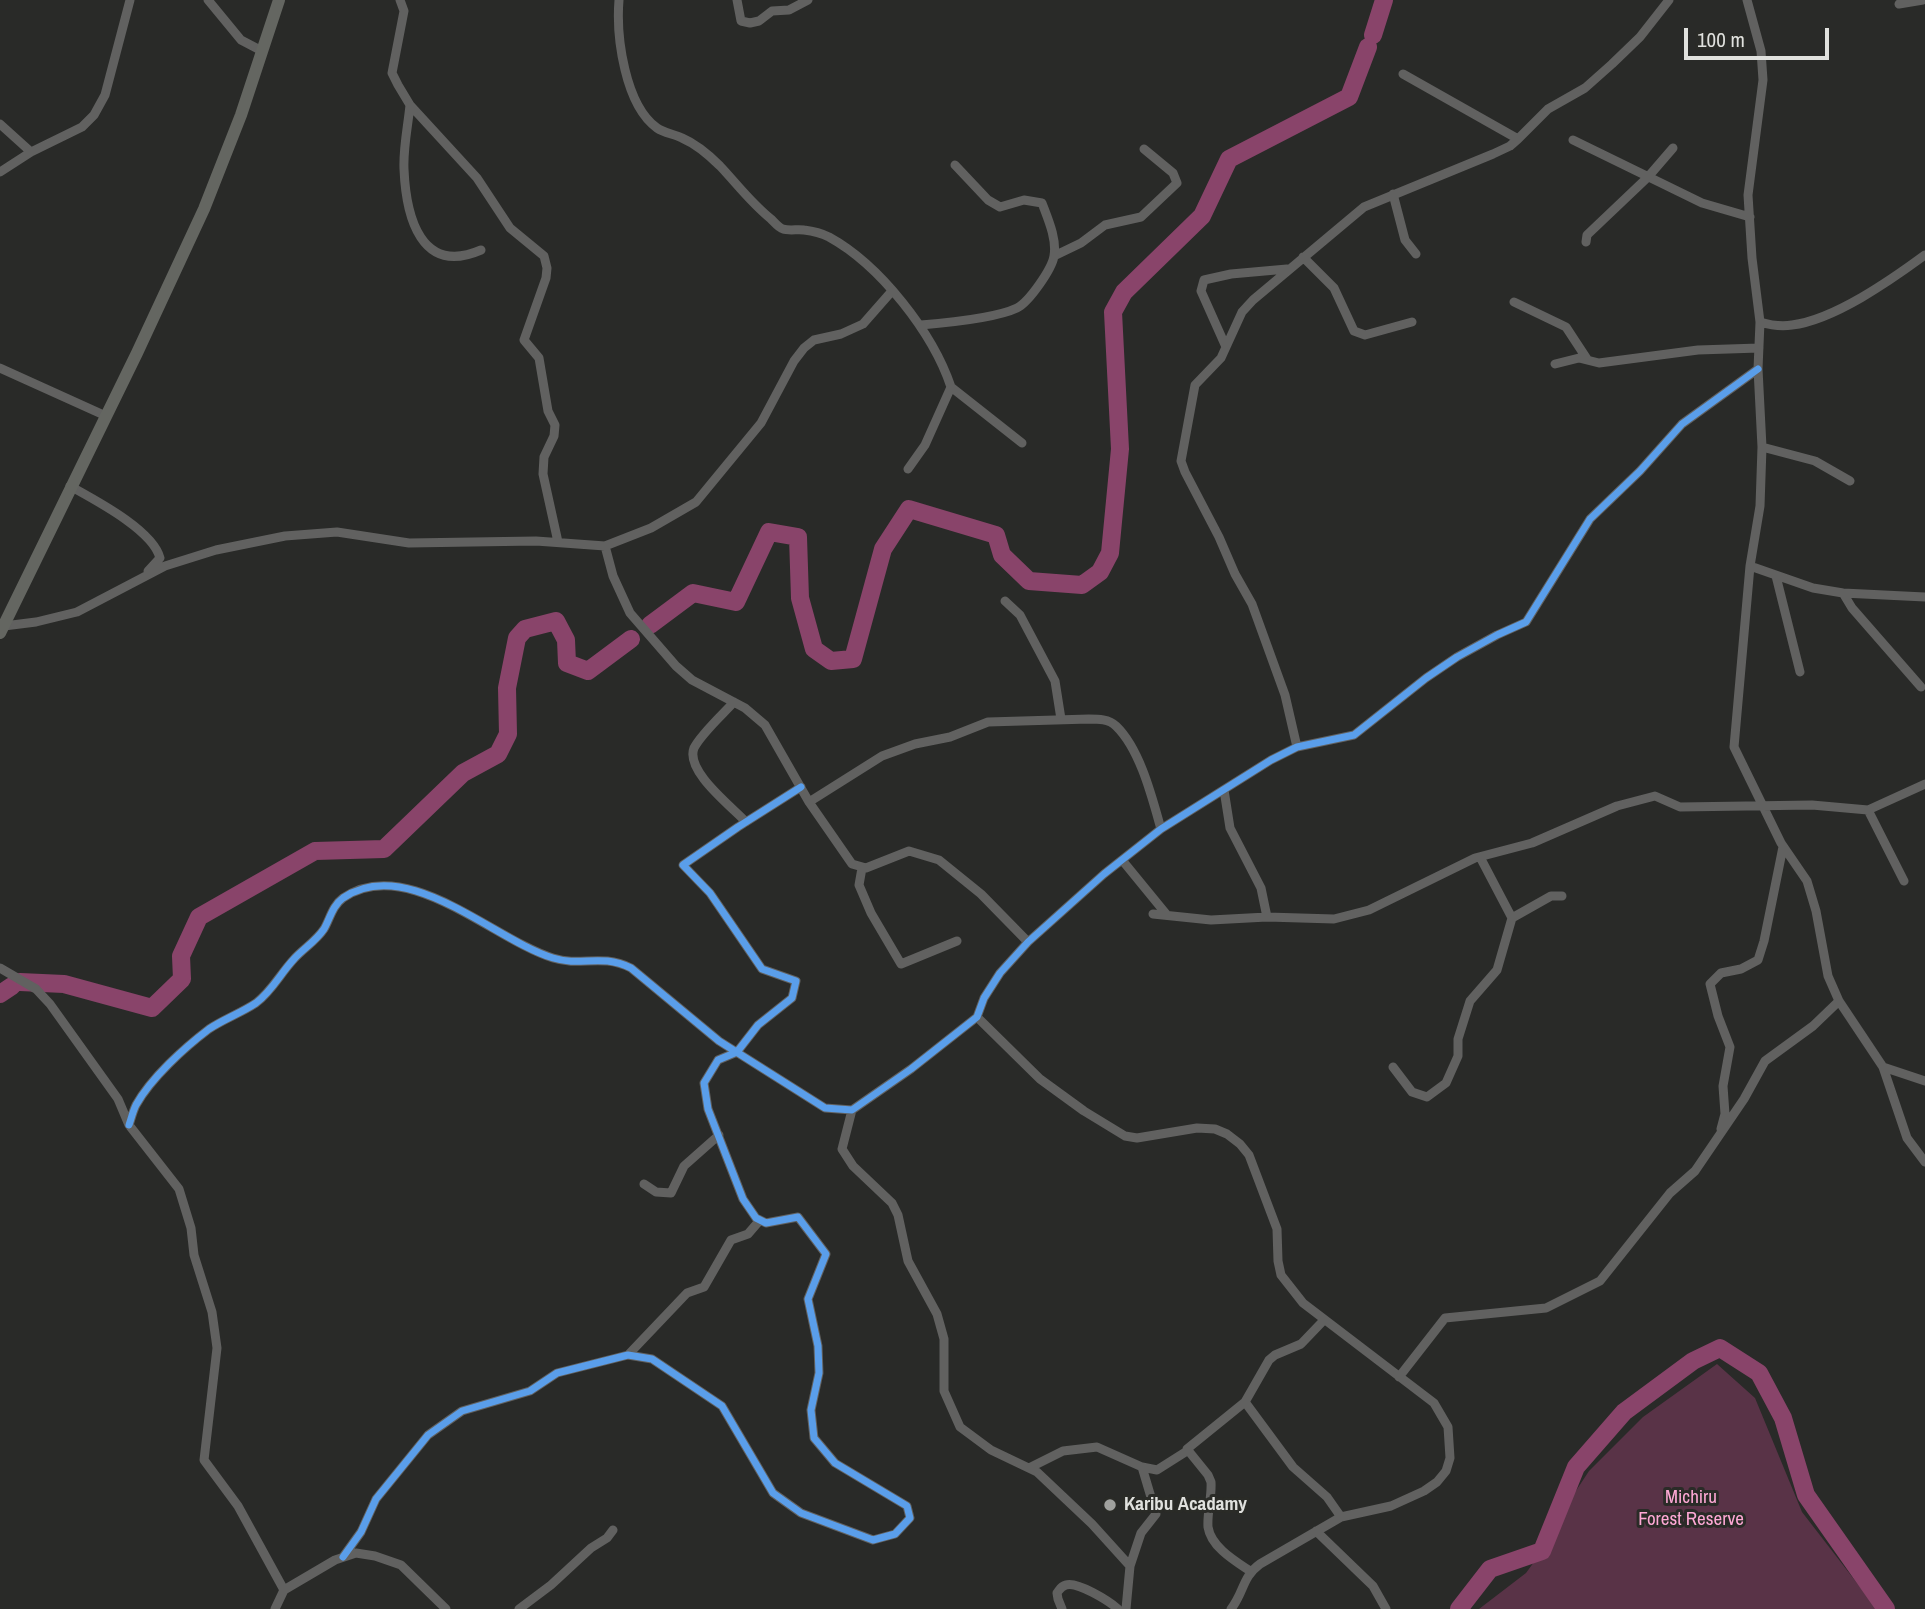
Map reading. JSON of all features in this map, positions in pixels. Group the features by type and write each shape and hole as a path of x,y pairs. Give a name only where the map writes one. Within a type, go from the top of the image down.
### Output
{"main road":[{"path":"2,630 204,209 279,0"}],"street":[{"path":"0,172 31,152 82,127 94,116 106,95 130,0"},
{"path":"208,0 241,40 262,51"},
{"path":"400,0 404,12 392,73 410,105 477,178 510,228 544,256 546,278 524,340 539,358 548,411 555,425 554,436 544,457 543,474 558,542"},
{"path":"619,0 622,55 635,99 646,118 659,130 703,150 753,205 783,229 806,230 828,237 858,258 892,291 920,325 942,362 951,387 1022,443"},
{"path":"737,0 741,21 750,23 759,21 772,11 789,10 808,0"},
{"path":"1297,747 1285,695 1252,604 1181,461 1195,386 1222,358 1242,312 1364,207 1510,146 1548,109 1585,88 1612,64 1640,37 1669,0"},
{"path":"1747,0 1761,51 1763,80 1748,195 1760,322 1758,369 1762,447 1760,506 1750,566 1734,747 1760,805 1783,847 1807,881 1816,911 1828,976 1839,1001 1883,1067 1907,1138 1925,1162"},
{"path":"1899,4 1923,0"},
{"path":"1403,75 1518,139"},
{"path":"410,105 404,168 408,200 417,233 426,245 444,256 468,256 481,250"},
{"path":"0,124 31,152"},
{"path":"1573,140 1702,203 1750,217"},
{"path":"1586,242 1587,235 1648,177 1673,148"},
{"path":"1054,256 1081,243 1105,225 1141,217 1177,183 1173,173 1144,149"},
{"path":"920,325 986,316 1017,308 1034,294 1054,256 1052,228 1042,203 1024,200 1000,207 988,200 955,165"},
{"path":"1393,194 1405,240 1416,254"},
{"path":"1760,322 1791,326 1820,319 1925,255"},
{"path":"1303,257 1334,288 1354,331 1365,335 1412,323"},
{"path":"1226,347 1201,291 1204,280 1231,274 1289,269"},
{"path":"2,630 77,612 165,566 216,550 316,532 358,534 409,544 558,542 605,545 652,528 696,502 761,423 794,360 804,348 814,340 841,334 863,324 892,291"},
{"path":"1514,302 1566,327 1587,359"},
{"path":"1555,364 1579,358 1599,363 1698,350 1759,348"},
{"path":"0,368 107,416"},
{"path":"130,1125 135,1106 162,1072 209,1030 265,995 292,961 325,928 340,901 358,891 397,887 427,894 554,959 571,962 616,961 631,968 719,1041 825,1108 852,1110 911,1069 977,1017 984,998 1000,973 1028,942 1161,829 1271,760 1297,747 1354,735 1457,657 1529,619 1551,579 1590,520 1640,471 1682,424 1758,369"},
{"path":"908,470 925,445 951,387"},
{"path":"1762,447 1815,461 1850,481"},
{"path":"70,486 97,501 136,529 158,551 160,558 156,564 137,580"},
{"path":"605,545 613,576 630,613 676,666 692,680 734,702 765,724 810,802 852,864 862,868 909,851 939,860 981,894 1028,942"},
{"path":"1750,566 1813,587 1843,593 1925,597"},
{"path":"1776,576 1801,673"},
{"path":"1843,593 1852,608 1921,687"},
{"path":"1005,601 1020,615 1055,681 1061,719"},
{"path":"734,702 695,745 691,757 697,771 747,822"},
{"path":"810,802 882,756 915,744 950,737 988,722 1105,720 1115,724 1133,750 1152,797 1161,829"},
{"path":"1153,914 1222,920 1334,919 1369,910 1480,857 1532,843 1617,806 1655,796 1680,807 1812,805 1868,810 1925,784"},
{"path":"343,1557 360,1532 376,1499 428,1435 462,1410 530,1391 557,1373 628,1355 652,1359 722,1406 772,1493 801,1513 873,1541 895,1534 910,1518 907,1506 835,1463 814,1438 811,1410 819,1373 819,1359 808,1299 827,1254 798,1217 766,1223 756,1218 743,1199 708,1109 704,1083 719,1060 737,1052 758,1025 792,998 796,981 762,969 710,893 684,865 801,787"},
{"path":"1224,790 1230,828 1261,888 1268,918"},
{"path":"1868,810 1904,881"},
{"path":"1718,1138 1725,1114 1723,1086 1730,1047 1710,984 1721,973 1741,969 1758,960 1783,847"},
{"path":"1393,1067 1412,1092 1427,1097 1446,1083 1458,1056 1458,1040 1470,1001 1497,970 1512,918 1480,857"},
{"path":"1122,860 1167,915"},
{"path":"862,868 859,885 871,913 901,964 957,941"},
{"path":"1512,918 1551,896 1562,896"},
{"path":"0,968 36,989 50,1004 118,1099 130,1125 179,1189 191,1228 194,1255 216,1331 217,1348 204,1460 238,1506 284,1590"},
{"path":"1399,1377 1445,1318 1546,1308 1600,1281 1670,1193 1688,1179 1744,1099 1765,1061 1813,1026 1839,1001"},
{"path":"977,1017 1040,1079 1125,1136 1137,1138 1197,1128 1215,1129 1240,1144 1249,1155 1277,1228 1281,1275 1303,1303 1434,1403 1448,1427 1450,1458 1446,1471 1437,1482 1391,1506 1341,1517 1250,1571 1232,1609"},
{"path":"1883,1067 1925,1081"},
{"path":"852,1110 842,1149 853,1166 892,1203 898,1215 908,1261 937,1314 944,1339 944,1391 960,1427 991,1450 1037,1472 1130,1566"},
{"path":"644,1184 656,1192 671,1193 684,1166 719,1135"},
{"path":"628,1355 687,1293 704,1287 731,1240 748,1234 760,1220"},
{"path":"1029,1468 1063,1451 1097,1447 1142,1467 1157,1470 1187,1451 1188,1447 1245,1402 1269,1360 1301,1344 1324,1320"},
{"path":"1245,1402 1300,1475 1318,1488 1341,1517"},
{"path":"1187,1451 1211,1482 1208,1529 1211,1537 1231,1559 1250,1571"},
{"path":"1126,1609 1130,1566 1141,1533 1156,1514 1142,1467"},
{"path":"519,1609 551,1585 591,1548 607,1538 613,1530"},
{"path":"1316,1531 1373,1586 1386,1609"},
{"path":"275,1609 284,1590 343,1557 356,1553 393,1561 446,1609"},
{"path":"1062,1609 1057,1593 1066,1585 1072,1584 1104,1598 1118,1609"}],"green space":[{"name":"Michiru Forest Reserve","path":"1717,1364 1755,1398 1802,1512 1877,1609 1479,1609 1526,1573 1589,1471 1643,1417"}],"waterway":[{"path":"1373,35 1384,0"},
{"path":"650,625 693,593 736,602 769,532 798,537 800,598 814,649 831,661 853,659 883,549 909,509 996,535 1002,555 1029,581 1082,585 1100,572 1110,553 1120,449 1113,312 1124,292 1202,216 1229,159 1349,97 1368,47"},
{"path":"20,982 64,984 152,1008 182,979 181,956 199,917 315,851 384,849 463,773 498,754 508,734 507,688 517,638 525,629 556,621 566,640 567,663 588,671 631,639"},
{"path":"0,994 12,986"},
{"path":"1459,1609 1490,1569 1542,1551 1576,1467 1624,1412 1693,1361 1720,1348 1759,1373 1783,1418 1806,1495 1886,1609"}],"cycle path":[{"path":"129,1125 136,1105 159,1074 209,1029 262,998 294,959 321,933 339,901 368,887 395,886 422,893 450,905 553,958 610,961 631,968 719,1041 825,1108 852,1110 911,1069 977,1017 984,998 1000,973 1028,942 1104,874 1161,829 1271,760 1297,747 1354,735 1457,657 1526,622 1590,519 1640,471 1682,424 1758,369"},
{"path":"343,1557 361,1532 376,1499 428,1435 462,1411 530,1391 557,1373 628,1355 652,1359 722,1406 773,1493 801,1513 873,1540 895,1534 910,1518 907,1506 835,1463 814,1438 811,1410 819,1373 818,1346 808,1299 826,1254 798,1217 766,1223 756,1218 743,1199 708,1109 704,1083 718,1060 737,1052 758,1025 792,998 796,981 762,969 710,893 683,865 801,787"}],"place":[{"name":"Karibu Acadamy","path":"1110,1505"}]}
